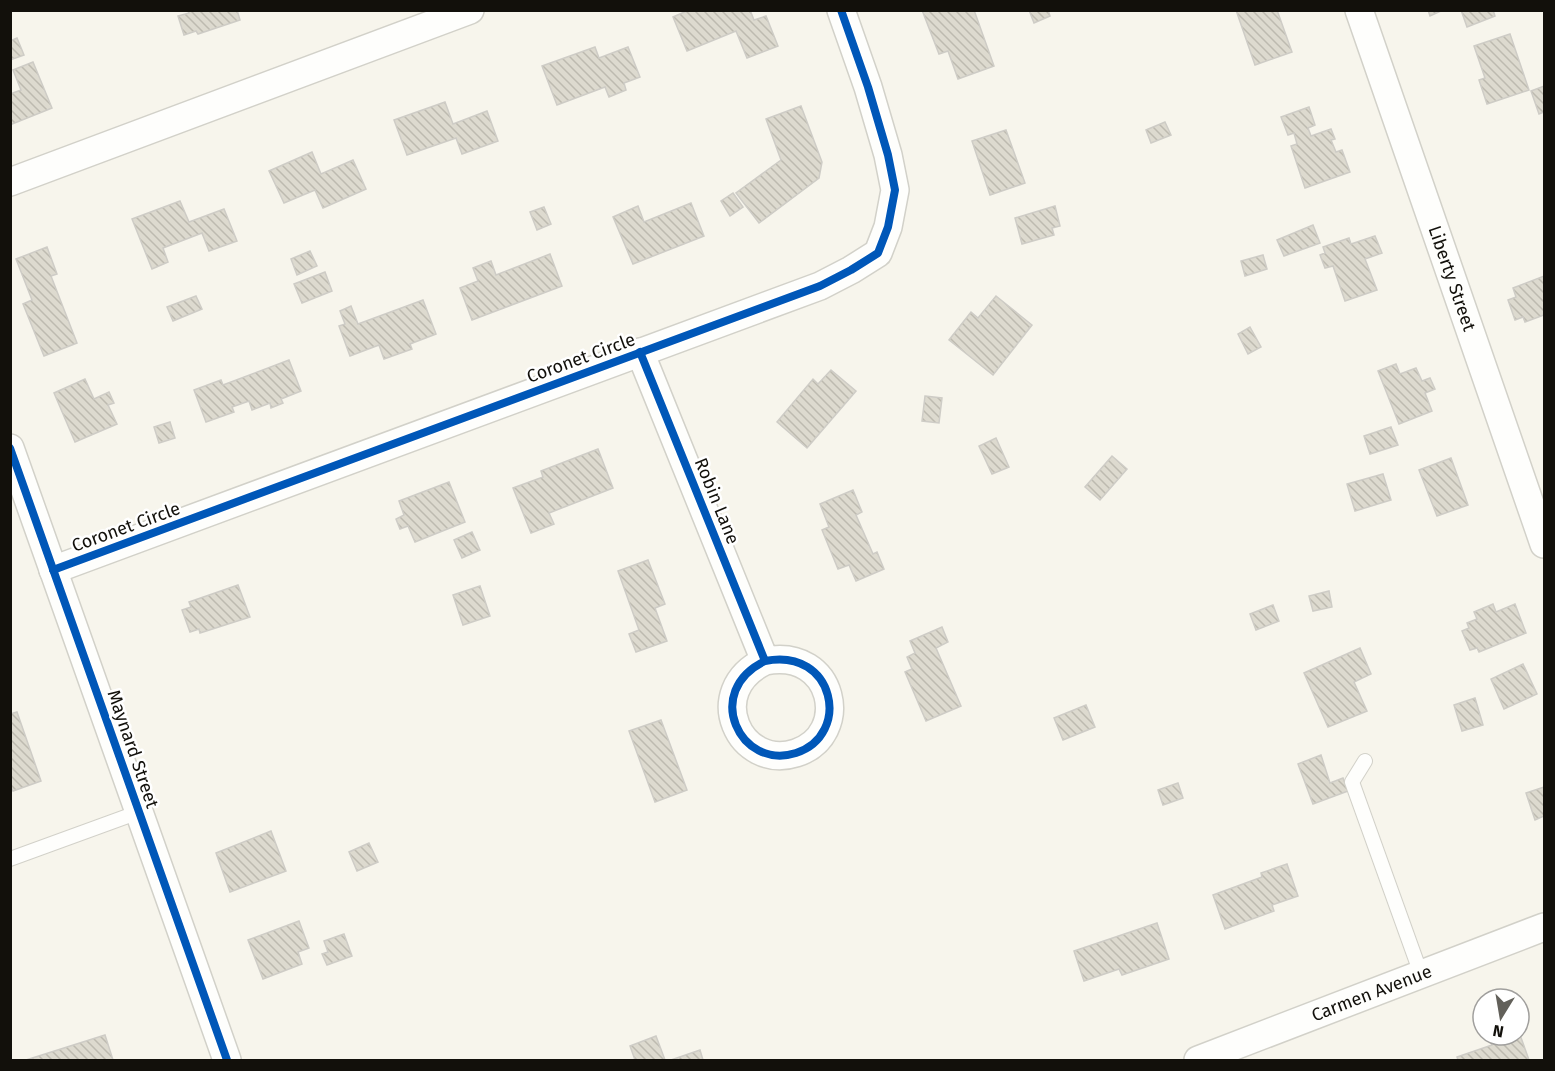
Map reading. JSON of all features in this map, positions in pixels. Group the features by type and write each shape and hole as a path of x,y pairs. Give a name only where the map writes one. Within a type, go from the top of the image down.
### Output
{"street":[{"path":"10,182 470,10"},
{"name":"Coronet Circle","path":"53,570 820,286 851,270 878,252 888,227 895,190 888,155 868,87 841,10"},
{"name":"Liberty Street","path":"1359,10 1545,544"},
{"name":"Robin Lane","path":"640,352 765,661"},
{"name":"Maynard Street","path":"10,448 227,1060"},
{"name":"Carmen Avenue","path":"1198,1060 1545,927"}],"lane":[{"path":"1365,761 1352,782 1421,974"},
{"path":"10,859 139,812"}],"building":[{"path":"188,10 237,10 240,20 198,34 196,31 184,35 178,16 189,13"},
{"path":"689,10 750,10 754,20 766,16 778,46 747,58 736,31 687,51 673,17"},
{"path":"922,10 974,10 994,66 958,79 948,51 939,54"},
{"path":"1029,10 1048,10 1050,16 1034,23"},
{"path":"1236,10 1277,10 1292,52 1255,65"},
{"path":"1428,10 1443,10 1430,16"},
{"path":"1461,10 1493,10 1495,16 1467,27"},
{"path":"1510,34 1529,90 1487,104 1479,80 1485,78 1474,46"},
{"path":"17,38 24,55 10,60 10,41"},
{"path":"595,47 599,58 628,47 640,77 624,83 626,90 609,97 605,87 557,105 542,66"},
{"path":"33,62 52,108 10,125 10,94 21,90 13,70"},
{"path":"1544,86 1544,112 1539,114 1531,91"},
{"path":"445,102 453,124 487,111 498,141 462,154 456,138 407,155 394,120"},
{"path":"801,106 822,162 819,178 759,223 736,193 781,160 766,119"},
{"path":"1309,107 1315,125 1308,128 1311,136 1331,129 1335,139 1331,140 1336,152 1342,150 1350,172 1305,188 1291,146 1297,144 1294,133 1288,135 1281,117"},
{"path":"1165,122 1171,135 1151,143 1146,130"},
{"path":"1006,130 1025,183 990,195 972,141"},
{"path":"312,152 321,174 353,160 366,189 323,208 315,190 284,203 269,171"},
{"path":"733,193 743,207 730,216 721,201"},
{"path":"180,201 189,222 224,209 237,241 209,251 202,233 163,248 168,262 152,269 132,219"},
{"path":"691,203 704,236 633,264 613,217 638,206 644,222"},
{"path":"1055,206 1060,226 1052,228 1054,235 1022,244 1015,218"},
{"path":"544,207 551,224 537,230 530,212"},
{"path":"1313,225 1320,243 1284,256 1277,240"},
{"path":"1375,236 1382,253 1365,259 1377,290 1345,301 1333,266 1325,268 1320,255 1325,253 1323,247 1349,238 1351,244"},
{"path":"47,247 57,274 51,276 77,343 44,356 23,304 32,300 16,259"},
{"path":"310,251 317,266 297,275 291,259"},
{"path":"550,254 562,286 472,320 460,288 478,281 473,268 491,261 496,275"},
{"path":"1263,255 1267,269 1245,276 1241,261"},
{"path":"325,272 332,291 302,303 294,284"},
{"path":"1544,276 1544,315 1525,322 1523,317 1515,320 1508,300 1516,297 1513,288"},
{"path":"196,296 202,309 173,321 167,307"},
{"path":"996,296 1032,325 993,375 949,340 971,312 978,318"},
{"path":"423,300 436,334 410,344 412,349 384,359 379,345 350,356 339,326 345,324 340,311 351,306 358,324"},
{"path":"1250,327 1261,347 1248,354 1238,334"},
{"path":"289,360 301,391 281,399 283,403 271,408 270,403 252,410 249,401 232,407 234,412 206,422 194,390 221,380 223,385"},
{"path":"1396,364 1400,374 1416,368 1422,381 1430,378 1435,389 1425,393 1432,411 1399,424 1378,371"},
{"path":"831,370 856,391 807,448 777,422 813,379 818,384"},
{"path":"85,379 94,399 109,392 114,403 108,405 117,424 75,442 54,393"},
{"path":"925,396 942,398 939,423 922,421"},
{"path":"170,422 175,438 159,443 154,427"},
{"path":"1391,427 1398,445 1370,454 1364,436"},
{"path":"996,438 1009,467 992,474 979,446"},
{"path":"598,449 613,488 549,513 554,524 531,533 513,488 543,477 541,471"},
{"path":"1112,456 1127,469 1100,500 1085,487"},
{"path":"1451,458 1468,505 1437,516 1419,470"},
{"path":"1383,474 1391,500 1355,511 1347,484"},
{"path":"449,482 465,522 415,542 408,526 400,529 396,519 404,515 399,501"},
{"path":"853,490 862,512 856,515 873,554 877,552 884,569 856,581 849,565 838,569 822,530 829,527 820,504"},
{"path":"472,532 480,550 462,558 454,540"},
{"path":"648,560 665,604 655,608 667,641 636,652 629,634 639,630 618,571"},
{"path":"238,585 250,617 200,633 199,629 190,632 182,610 191,607 189,602"},
{"path":"480,586 490,616 463,625 453,595"},
{"path":"1329,591 1332,607 1313,611 1309,596"},
{"path":"1493,604 1496,612 1515,604 1526,633 1479,652 1477,648 1470,650 1462,631 1469,628 1467,623 1477,619 1474,612"},
{"path":"1273,605 1279,621 1256,630 1250,614"},
{"path":"942,627 948,642 936,648 961,706 926,721 905,672 912,669 907,657 915,653 910,641"},
{"path":"1360,648 1371,674 1354,682 1367,711 1328,727 1304,673"},
{"path":"1523,664 1537,694 1504,709 1491,679"},
{"path":"1475,698 1483,725 1462,731 1454,705"},
{"path":"1086,705 1095,727 1063,740 1054,718"},
{"path":"17,712 41,781 13,791 10,785 10,714"},
{"path":"661,720 687,790 655,802 629,731"},
{"path":"1321,755 1330,783 1343,778 1348,791 1313,804 1298,764"},
{"path":"1178,783 1183,798 1163,805 1158,790"},
{"path":"1544,787 1544,816 1535,820 1526,793"},
{"path":"271,831 286,871 230,892 216,853"},
{"path":"369,843 378,862 357,871 349,852"},
{"path":"1287,864 1298,896 1272,905 1274,911 1225,929 1213,895 1262,877 1261,873"},
{"path":"299,921 309,948 298,952 302,964 263,979 248,940"},
{"path":"1157,923 1169,959 1122,975 1119,969 1084,981 1074,951"},
{"path":"344,934 352,956 327,965 322,954 328,952 324,941"},
{"path":"105,1035 113,1060 26,1060"},
{"path":"656,1036 665,1060 635,1060 630,1046"},
{"path":"1486,1047 1524,1047 1529,1060 1458,1060 1457,1057"},
{"path":"700,1050 703,1060 671,1060"}],"cycle path":[{"path":"53,570 820,286 878,253 888,227 895,190 888,155 868,87 841,10"},
{"path":"640,352 765,661 746,674 735,691 732,708 736,725 745,740 759,750 776,755 796,753 814,743 825,729 829,712 828,695 820,679 807,667 789,660 765,661"},
{"path":"10,448 227,1060"}]}
